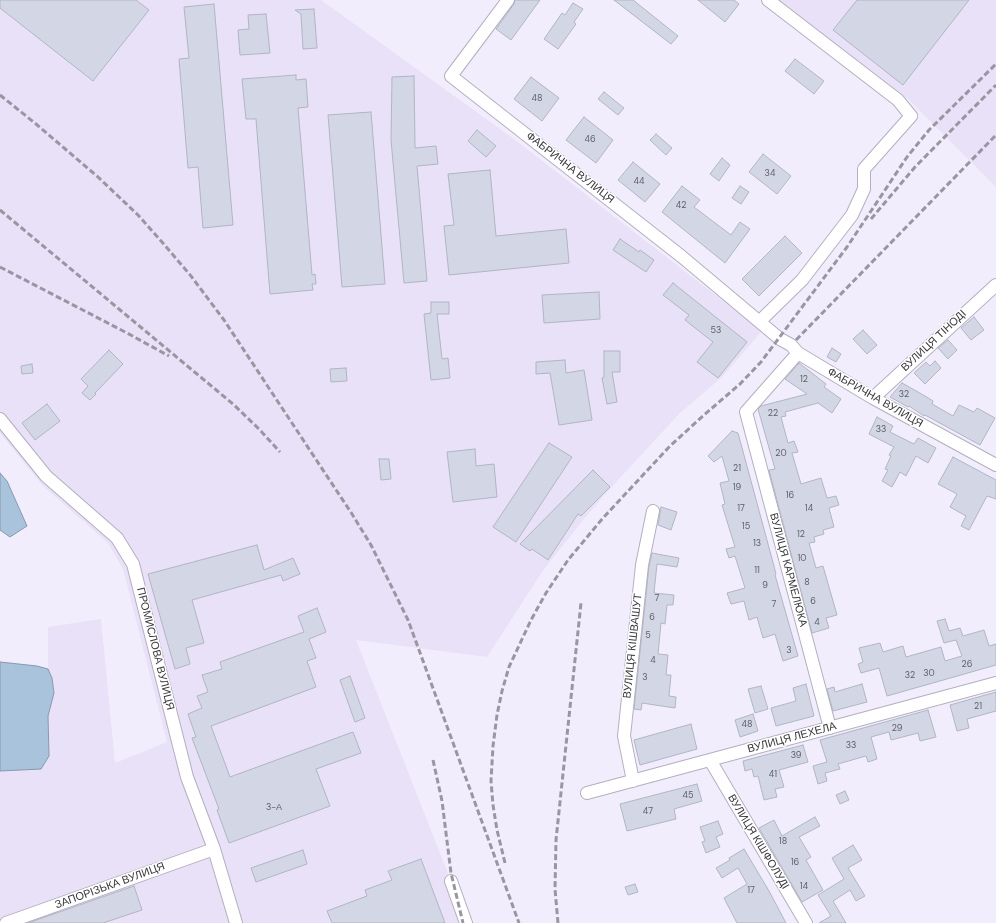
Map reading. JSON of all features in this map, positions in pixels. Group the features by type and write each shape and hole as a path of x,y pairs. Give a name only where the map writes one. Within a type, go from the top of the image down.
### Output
{"street":[{"name":"ФАБРИЧНА ВУЛИЦЯ","path":"508,0 451,76 681,256 780,339 791,345 798,353 873,398 996,465"},
{"path":"760,321 802,280 852,215 864,189 864,169 911,116 898,100 768,0"},
{"name":"ВУЛИЦЯ ТІНОДІ","path":"873,398 996,285"},
{"name":"ВУЛИЦЯ КАРМЕЛЮКА","path":"798,353 746,412 830,728"},
{"name":"ПРОМИСЛОВА ВУЛИЦЯ","path":"0,419 46,476 117,538 133,564 187,777 214,849 236,923"},
{"name":"ВУЛИЦЯ КІШВАШУТ","path":"633,781 624,736 642,565 652,511"},
{"name":"ВУЛИЦЯ ЛЕХЕЛА","path":"587,793 996,683"},
{"name":"ВУЛИЦЯ КІШФОЛУДІ","path":"710,760 806,923"},
{"name":"ЗАПОРІЗЬКА ВУЛИЦЯ","path":"6,923 214,849"},
{"path":"451,881 466,923"}],"shaded area":[{"path":"0,0 321,0 514,139 762,331 723,376 680,413 588,514 544,569 487,657 356,640 451,881 466,923 0,923 0,771 41,769 49,756 48,716 54,693 52,678 48,669 48,627 101,619 115,763 167,742 123,569 108,543 43,486 0,433"},
{"path":"779,0 996,0 996,187 906,97"}],"water":[{"path":"0,473 7,481 27,526 10,537 0,530"},
{"path":"0,662 37,666 48,669 52,678 54,693 48,716 49,756 41,769 0,771"}],"building":[{"path":"0,0 136,0 149,10 93,81 0,8"},
{"path":"515,0 540,0 511,40 496,29 514,4"},
{"path":"614,0 633,0 678,36 671,44"},
{"path":"698,0 734,0 739,4 725,22"},
{"path":"857,0 969,0 903,85 833,30"},
{"path":"573,3 583,9 574,22 576,24 558,49 544,39 562,13 565,15"},
{"path":"214,4 233,225 203,228 198,167 188,168 179,59 189,58 184,7"},
{"path":"314,9 317,48 303,49 301,14 295,10"},
{"path":"266,14 270,53 240,55 238,30 249,29 248,15"},
{"path":"795,59 824,81 814,94 785,71"},
{"path":"296,75 296,80 306,79 308,107 298,108 312,275 315,274 316,284 312,284 313,290 270,294 256,119 246,119 242,79"},
{"path":"414,76 415,148 436,146 438,164 417,166 427,281 404,283 391,140 392,77"},
{"path":"531,77 559,98 542,121 514,99"},
{"path":"604,92 624,108 618,115 598,99"},
{"path":"371,112 385,284 342,287 328,115"},
{"path":"584,117 613,140 596,163 566,140"},
{"path":"477,130 496,146 486,157 468,141"},
{"path":"656,134 672,148 666,155 650,140"},
{"path":"763,154 791,176 777,194 749,172"},
{"path":"722,158 730,165 719,181 710,174"},
{"path":"633,162 660,184 645,202 618,180"},
{"path":"490,170 496,236 566,229 569,263 449,275 444,226 454,225 448,174"},
{"path":"682,186 700,200 694,207 731,235 740,222 750,229 725,263 662,212"},
{"path":"740,186 749,192 741,204 732,198"},
{"path":"785,236 802,253 759,296 742,279"},
{"path":"620,239 654,260 646,272 613,250"},
{"path":"673,283 747,342 718,378 697,362 713,342 685,320 689,315 663,295"},
{"path":"599,292 600,319 544,323 542,295"},
{"path":"431,302 449,302 449,314 437,314 442,359 448,358 450,378 431,380 424,314 431,313"},
{"path":"974,317 984,330 971,340 961,328"},
{"path":"863,330 877,345 867,354 853,339"},
{"path":"948,340 957,350 948,359 938,348"},
{"path":"832,348 841,354 836,362 827,357"},
{"path":"109,350 123,364 90,400 82,393 88,386 81,379"},
{"path":"604,351 620,351 620,372 612,372 617,402 607,404 602,378 604,377"},
{"path":"565,360 566,373 584,370 592,420 559,425 550,373 536,374 536,362"},
{"path":"935,361 941,368 925,384 914,373 926,362 930,366"},
{"path":"799,363 826,384 824,387 841,399 832,413 818,403 785,412 786,416 781,417 788,443 794,441 798,452 792,453 801,484 821,478 827,498 836,496 839,505 829,508 834,527 823,530 824,534 814,537 815,542 809,543 816,568 823,566 837,615 826,618 829,628 812,633 769,470 775,469 758,409 761,406 807,394 785,379"},
{"path":"32,364 33,373 22,374 21,366"},
{"path":"346,368 347,381 331,382 330,369"},
{"path":"902,383 933,401 932,404 953,416 959,405 974,412 977,408 995,418 980,445 890,397"},
{"path":"47,404 60,421 35,440 22,423"},
{"path":"877,417 893,426 890,432 914,444 918,438 936,448 928,463 916,456 906,476 900,472 892,487 882,481 888,470 885,469 891,456 889,455 894,447 869,434"},
{"path":"732,431 738,433 798,656 783,661 775,634 763,638 757,617 749,620 744,601 731,604 727,593 745,588 735,556 729,558 726,549 735,547 722,505 725,504 720,483 729,481 722,456 714,462 708,456"},
{"path":"549,443 572,457 516,542 493,527"},
{"path":"475,449 476,466 494,464 497,497 453,502 447,452"},
{"path":"953,457 996,480 996,499 987,496 969,530 961,526 966,516 950,507 957,494 938,484"},
{"path":"379,459 389,459 391,479 381,480"},
{"path":"593,470 610,487 581,516 578,514 548,560 532,549 530,551 520,544"},
{"path":"661,507 677,512 671,530 658,525"},
{"path":"257,545 264,570 293,558 300,574 283,581 281,575 192,600 204,643 186,648 190,664 175,669 148,574"},
{"path":"652,553 679,558 677,567 657,564 654,593 674,595 673,605 667,605 665,624 661,623 658,654 668,655 666,675 671,675 669,696 676,697 675,708 642,703 641,710 634,709 649,566"},
{"path":"317,608 326,632 309,639 316,658 307,661 316,687 211,726 230,777 353,732 361,753 316,769 330,806 229,843 217,810 219,809 192,738 196,737 188,714 202,708 197,696 208,692 202,675 222,669 220,662 304,632 298,616"},
{"path":"945,619 949,631 960,628 963,636 984,630 989,646 996,644 996,665 887,696 879,668 861,673 858,664 863,662 859,648 880,643 883,652 903,646 906,657 941,647 945,661 962,656 956,640 944,643 937,621"},
{"path":"350,676 365,718 355,722 340,680"},
{"path":"806,684 814,716 776,726 771,708 796,701 793,688"},
{"path":"862,684 867,702 833,711 827,689 834,687 835,692"},
{"path":"761,686 768,709 755,713 748,689"},
{"path":"996,692 996,711 967,719 969,728 957,731 950,705"},
{"path":"928,710 936,737 920,741 918,733 891,740 889,732 871,737 877,759 868,762 866,756 838,764 840,769 825,773 827,781 818,784 813,766 827,762 820,740"},
{"path":"753,714 758,731 740,737 735,720"},
{"path":"691,724 697,749 640,765 634,740"},
{"path":"803,745 808,762 779,770 784,787 775,789 777,797 764,800 758,776 754,777 752,769 745,771 743,761"},
{"path":"697,784 702,801 674,809 676,819 627,831 620,804"},
{"path":"845,791 849,800 840,804 836,795"},
{"path":"815,817 820,826 799,837 811,857 806,860 823,890 802,902 759,828 774,820 782,836"},
{"path":"718,821 723,834 716,837 720,847 706,853 702,842 705,841 700,827"},
{"path":"853,845 862,860 848,868 865,896 856,901 850,890 833,901 846,923 819,923 831,916 818,895 844,879 832,858"},
{"path":"744,849 786,923 737,923 724,898 747,884 738,868 722,878 716,868 730,860 729,858"},
{"path":"303,850 307,864 256,882 251,868"},
{"path":"421,859 445,923 332,923 327,911 367,896 365,890 392,880 388,871"},
{"path":"635,884 638,892 628,895 625,887"},
{"path":"134,886 142,910 103,923 28,923"}],"railway":[{"path":"505,863 497,830 491,781 497,715 509,667 531,620 546,593 568,560 603,518 670,446 740,384 761,362 847,247 907,157 929,130 996,64"},
{"path":"871,219 915,167 996,85"},
{"path":"0,95 98,177 138,215 191,276 224,320 352,514 371,545 408,620 519,923"},
{"path":"796,340 996,135"},
{"path":"0,210 233,404 280,452"},
{"path":"0,267 169,356"},
{"path":"558,923 555,889 556,840 581,603"},
{"path":"433,760 442,801 451,873 463,923"}]}
